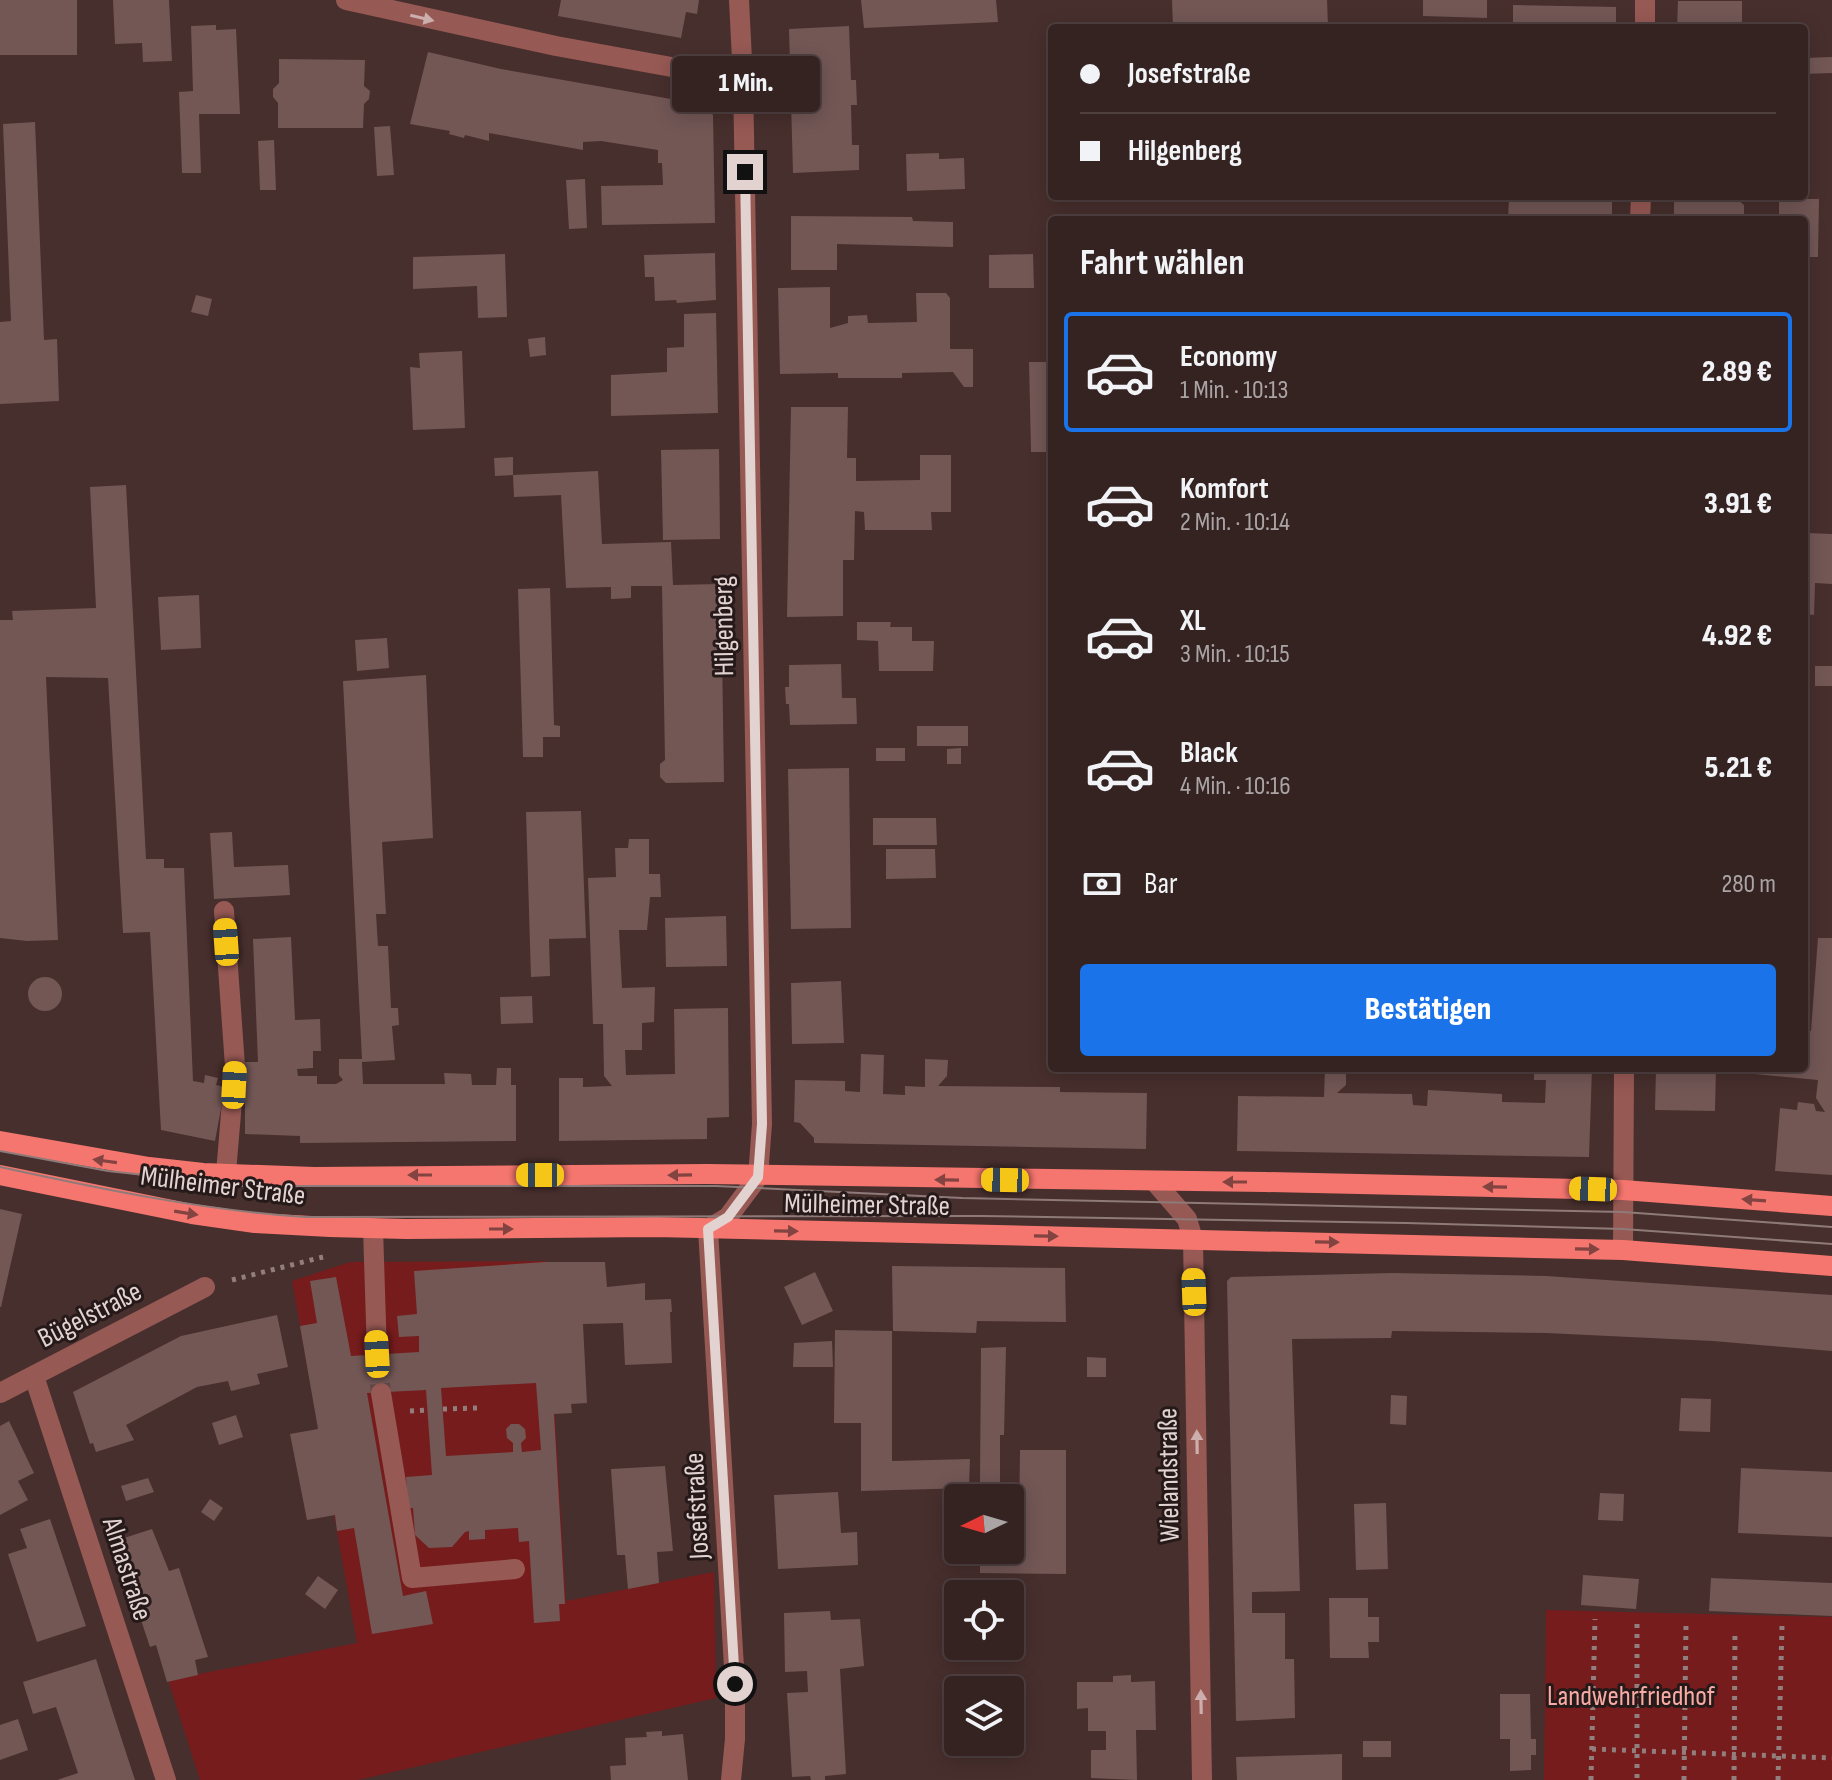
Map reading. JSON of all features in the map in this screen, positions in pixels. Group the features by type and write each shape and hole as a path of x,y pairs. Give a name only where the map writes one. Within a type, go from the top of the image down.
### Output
{"main road":[{"name":"Mülheimer Straße","path":"0,1141 108,1162 226,1173 314,1177 707,1174 1623,1190 1832,1206"},
{"name":"Mülheimer Straße","path":"0,1175 192,1214 255,1223 373,1228 656,1227 1623,1250 1832,1266"}],"street":[{"path":"346,0 556,46 743,80"},
{"name":"Hilgenberg","path":"739,0 762,1108 758,1177"},
{"path":"1645,0 1645,24"},
{"path":"224,911 235,1066 226,1173"},
{"path":"1623,1250 1624,1072"},
{"path":"708,1229 728,1217 758,1177"},
{"name":"Wielandstraße","path":"1155,1182 1187,1219 1193,1239 1202,1780"},
{"path":"373,1228 377,1354"},
{"name":"Josefstraße","path":"708,1229 735,1684 731,1780"},
{"name":"Bügelstraße","path":"0,1393 205,1287"},
{"name":"Almastraße","path":"34,1376 166,1780"},
{"path":"381,1393 412,1578 515,1569"}],"path":[{"path":"443,1409 477,1408"},
{"path":"1591,1780 1595,1619"},
{"path":"1637,1624 1637,1780"},
{"path":"1684,1780 1686,1624"},
{"path":"1778,1780 1782,1626"},
{"path":"1734,1780 1735,1630"},
{"path":"1592,1749 1832,1758"}],"green space":[{"path":"546,1261 566,1601 714,1572 716,1698 358,1780 200,1780 168,1680 357,1643 292,1281 350,1262"},
{"name":"Landwehrfriedhof","path":"1546,1610 1832,1617 1832,1780 1544,1780"}],"building":[{"path":"0,0 77,0 77,55 0,55"},
{"path":"113,0 169,0 172,61 143,62 142,43 115,44"},
{"path":"561,0 699,0 697,14 686,12 681,38 558,16"},
{"path":"861,0 996,0 998,22 864,28"},
{"path":"1172,0 1327,0 1328,24 1173,24"},
{"path":"1423,0 1487,0 1487,18 1423,16"},
{"path":"1678,1 1742,1 1742,24 1677,24"},
{"path":"1513,5 1616,7 1616,24 1513,24"},
{"path":"216,25 216,30 236,29 240,114 199,114 201,173 182,173 179,92 193,91 191,26"},
{"path":"849,26 851,80 856,80 857,105 851,105 852,145 859,145 859,170 793,173 789,29"},
{"path":"428,52 501,69 705,105 713,115 715,223 602,225 601,186 663,185 658,150 601,141 583,142 583,150 489,133 489,141 410,124"},
{"path":"1832,57 1832,73 1808,74 1808,58"},
{"path":"279,59 365,60 364,86 370,91 369,99 364,104 363,128 278,128 278,103 273,97 273,89 279,83"},
{"path":"35,122 44,340 57,339 59,401 0,404 0,322 11,321 3,124"},
{"path":"390,126 394,175 377,176 374,127"},
{"path":"274,140 276,190 260,190 258,141"},
{"path":"939,153 939,159 964,158 965,189 907,191 906,154"},
{"path":"585,179 587,228 569,229 566,180"},
{"path":"1819,199 1818,257 1808,257 1808,216 1779,216 1779,200"},
{"path":"1509,200 1612,200 1612,216 1508,216"},
{"path":"1674,200 1738,200 1744,205 1744,216 1674,216"},
{"path":"791,216 912,217 913,221 953,222 953,247 837,244 837,270 791,270"},
{"path":"715,253 716,300 655,301 654,277 645,277 644,255"},
{"path":"505,254 507,317 478,318 477,286 413,289 413,257"},
{"path":"1033,254 1034,288 989,288 989,255"},
{"path":"830,287 830,328 848,323 848,316 867,315 868,323 917,322 916,293 946,293 950,298 950,349 973,349 973,387 964,387 953,372 902,373 902,378 838,378 838,373 780,374 778,288"},
{"path":"196,295 212,299 208,316 191,312"},
{"path":"716,313 718,413 611,416 611,375 667,372 667,348 684,347 684,314"},
{"path":"545,337 546,355 530,357 528,339"},
{"path":"462,351 465,428 413,430 410,367 420,368 419,353"},
{"path":"1029,362 1048,362 1048,452 1031,452"},
{"path":"791,407 848,407 847,458 856,458 856,481 920,480 920,455 951,455 951,512 931,512 932,530 865,530 864,512 855,511 854,560 843,560 843,616 787,617"},
{"path":"719,449 720,539 663,540 661,450"},
{"path":"513,457 513,475 495,476 494,458"},
{"path":"598,471 602,544 671,542 673,585 721,584 724,782 666,783 660,777 660,764 665,760 662,586 631,586 631,598 611,599 611,587 566,588 561,495 514,497 513,475"},
{"path":"126,485 146,859 164,859 164,868 184,868 193,1081 204,1083 205,1075 218,1078 216,1085 225,1087 215,1141 161,1130 150,932 123,933 108,678 46,677 58,940 0,938 0,620 13,620 12,611 96,608 90,487"},
{"path":"1808,533 1832,534 1832,584 1815,583 1814,615 1808,614"},
{"path":"550,588 554,725 560,726 560,737 543,737 543,757 523,757 518,589"},
{"path":"199,595 201,648 161,650 158,597"},
{"path":"857,622 891,622 890,627 912,627 912,641 934,641 933,671 879,671 878,641 857,640"},
{"path":"387,638 389,668 357,671 355,640"},
{"path":"841,664 842,698 856,698 857,724 790,725 785,687 789,687 789,665"},
{"path":"1815,666 1832,666 1832,686 1815,686"},
{"path":"426,675 433,838 382,842 386,914 376,914 378,946 388,946 391,1008 398,1008 399,1025 392,1026 395,1060 362,1062 363,1084 445,1084 444,1073 471,1074 472,1085 496,1085 497,1068 511,1068 511,1085 516,1085 516,1141 300,1143 300,1136 245,1134 245,1062 258,1062 253,939 291,937 295,1020 320,1019 321,1051 313,1051 313,1068 297,1069 298,1076 317,1076 317,1084 336,1084 343,1080 339,1075 339,1059 362,1059 343,681"},
{"path":"917,726 968,726 968,746 917,746"},
{"path":"876,748 905,748 905,761 876,761"},
{"path":"961,748 961,764 947,764 947,749"},
{"path":"849,768 851,928 791,929 788,769"},
{"path":"581,811 586,938 549,939 550,976 531,977 526,812"},
{"path":"873,818 936,818 937,845 873,845"},
{"path":"232,832 234,867 288,865 290,895 214,899 210,833"},
{"path":"629,839 649,839 649,874 660,874 661,897 650,897 647,930 619,930 622,988 655,987 654,1022 642,1023 642,1050 625,1050 626,1075 675,1074 674,1009 728,1008 729,1117 707,1118 707,1139 559,1141 559,1078 583,1078 583,1087 612,1086 604,1076 603,1024 593,1024 588,878 616,877 615,848 628,848"},
{"path":"886,849 935,849 936,878 886,879"},
{"path":"726,916 727,966 666,967 665,918"},
{"path":"1818,938 1832,938 1832,1175 1775,1171 1780,1108 1797,1110 1798,1102 1814,1104 1816,1111 1825,1112 1816,1098 1818,1080 1752,1072 1808,1072 1808,1031 1811,1031"},
{"path":"45,977 57,982 62,994 57,1006 45,1011 33,1006 28,994 33,982"},
{"path":"841,981 844,1043 792,1044 791,983"},
{"path":"532,996 533,1023 501,1024 500,997"},
{"path":"861,1054 884,1055 883,1094 905,1095 905,1086 925,1087 925,1059 948,1060 947,1076 938,1086 1060,1087 1060,1092 1147,1093 1146,1149 814,1143 814,1138 800,1123 794,1122 795,1080 845,1081 845,1091 860,1092"},
{"path":"1325,1072 1346,1072 1346,1085 1337,1093 1412,1094 1413,1105 1427,1106 1428,1090 1502,1094 1502,1102 1545,1103 1546,1080 1534,1080 1534,1072 1592,1072 1589,1157 1237,1151 1238,1096 1324,1097"},
{"path":"1656,1072 1716,1072 1715,1111 1655,1110"},
{"path":"0,1209 22,1214 1,1307 0,1307"},
{"path":"545,1262 605,1262 607,1287 645,1283 645,1300 671,1299 672,1363 625,1365 623,1323 583,1324 587,1403 571,1404 572,1413 554,1414 565,1604 559,1604 560,1621 534,1623 529,1541 519,1542 518,1528 485,1530 485,1539 469,1540 469,1531 465,1532 452,1547 429,1548 415,1535 413,1508 408,1508 406,1477 432,1475 426,1390 367,1393 403,1596 426,1591 433,1624 372,1634 354,1528 337,1531 335,1515 307,1520 290,1434 318,1429 300,1326 317,1323 310,1281 336,1277 351,1356 419,1352 419,1336 399,1337 397,1316 417,1314 414,1271","holes":["536,1383 541,1450 522,1452 525,1429 519,1424 511,1424 506,1429 507,1438 513,1443 513,1452 446,1456 441,1388"]},
{"path":"892,1266 1065,1268 1066,1322 977,1321 976,1333 893,1331"},
{"path":"815,1272 833,1311 802,1325 784,1287"},
{"path":"1393,1273 1546,1276 1832,1295 1832,1351 1713,1341 1546,1333 1392,1331 1391,1338 1292,1339 1300,1591 1252,1592 1252,1613 1285,1613 1285,1659 1294,1659 1295,1718 1236,1721 1227,1281 1231,1277"},
{"path":"277,1315 288,1367 257,1374 260,1384 231,1391 228,1381 197,1387 126,1425 134,1440 96,1452 93,1443 90,1444 73,1392 181,1336"},
{"path":"835,1330 892,1331 892,1461 970,1459 969,1484 944,1484 944,1489 861,1491 861,1423 834,1423"},
{"path":"832,1341 833,1367 793,1367 794,1343"},
{"path":"1006,1347 1000,1482 980,1482 981,1348"},
{"path":"1087,1357 1106,1358 1106,1377 1087,1377"},
{"path":"1391,1395 1407,1396 1406,1425 1390,1424"},
{"path":"1681,1398 1711,1399 1710,1432 1679,1431"},
{"path":"236,1415 243,1437 219,1445 212,1423"},
{"path":"9,1421 34,1473 18,1481 28,1500 0,1515 0,1426"},
{"path":"1020,1450 1066,1450 1066,1574 980,1573 980,1564 1024,1564 1024,1484 1020,1484"},
{"path":"665,1466 673,1551 657,1552 659,1583 628,1589 625,1555 617,1555 611,1469"},
{"path":"1741,1468 1832,1472 1832,1537 1738,1533"},
{"path":"148,1478 154,1492 126,1501 121,1486"},
{"path":"838,1492 841,1533 857,1532 858,1565 778,1569 774,1495"},
{"path":"1600,1493 1624,1494 1623,1521 1598,1520"},
{"path":"210,1499 223,1508 214,1521 201,1512"},
{"path":"1386,1503 1388,1569 1356,1570 1354,1504"},
{"path":"50,1519 86,1626 37,1642 8,1554 27,1548 20,1529"},
{"path":"152,1529 169,1571 179,1568 208,1657 195,1660 198,1675 167,1682 156,1645 150,1647 129,1584 134,1582 121,1539"},
{"path":"1583,1575 1639,1579 1636,1609 1581,1605"},
{"path":"318,1576 338,1590 325,1609 305,1594"},
{"path":"1711,1578 1832,1583 1832,1616 1709,1611"},
{"path":"1329,1598 1368,1598 1368,1617 1379,1617 1379,1642 1368,1642 1369,1658 1330,1658"},
{"path":"830,1611 831,1620 860,1619 864,1666 840,1669 846,1774 825,1776 825,1780 811,1780 810,1776 792,1777 787,1693 808,1692 807,1671 785,1672 784,1613"},
{"path":"96,1659 135,1780 57,1780 78,1773 56,1707 33,1714 23,1682"},
{"path":"1131,1675 1131,1682 1155,1681 1156,1730 1136,1730 1137,1780 1091,1778 1091,1750 1106,1750 1106,1731 1088,1731 1088,1708 1077,1709 1077,1682 1113,1682 1113,1676"},
{"path":"1500,1694 1530,1694 1531,1739 1536,1739 1536,1755 1531,1755 1531,1770 1510,1771 1510,1739 1500,1739"},
{"path":"18,1719 28,1750 0,1760 0,1725"},
{"path":"662,1731 662,1736 683,1734 688,1780 611,1780 610,1766 626,1765 625,1738 647,1737 646,1732"},
{"path":"1363,1741 1391,1741 1391,1757 1363,1757"},
{"path":"1342,1754 1342,1780 1237,1780 1236,1757"}],"tunnel":[{"path":"377,1354 381,1393"}],"tram line":[{"path":"0,1151 108,1171 244,1186 716,1186 962,1198 1623,1212 1832,1227"},
{"path":"0,1167 189,1204 305,1217 981,1216 1406,1223 1623,1229 1832,1244"}],"route":[{"path":"735,1684 708,1229 728,1217 758,1177 761,1153 745,172"}]}
